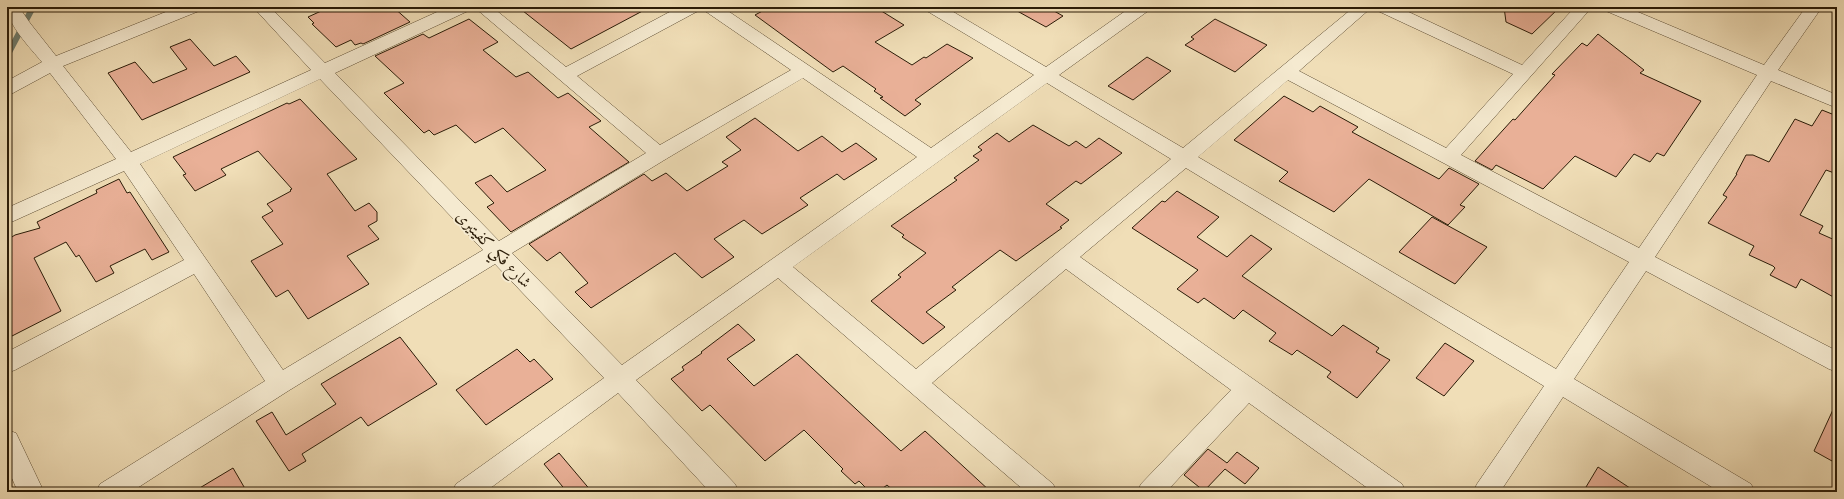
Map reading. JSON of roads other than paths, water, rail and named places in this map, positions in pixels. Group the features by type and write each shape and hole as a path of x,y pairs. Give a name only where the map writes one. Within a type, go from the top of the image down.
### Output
{"street":[{"path":"11,7 23,26 128,161 280,384"},
{"path":"7,89 52,64 193,7"},
{"name":"شارع فكي كفيتيرى","path":"261,7 620,379 726,492"},
{"path":"7,217 462,7"},
{"path":"482,7 659,154"},
{"path":"565,75 692,7"},
{"path":"711,7 931,157"},
{"path":"933,7 1742,492"},
{"path":"465,492 620,379 1142,7"},
{"path":"916,384 1364,7"},
{"path":"1384,7 1525,73"},
{"path":"1448,158 1584,7"},
{"path":"1612,7 1837,102"},
{"path":"1486,492 1768,72 1814,7"},
{"path":"109,492 280,384 659,154 803,70"},
{"path":"1287,72 1642,261 1837,362"},
{"path":"1066,258 1247,389 1393,492"},
{"path":"7,363 197,263"},
{"path":"778,266 1044,492"},
{"path":"1150,492 1247,389"},
{"path":"7,441 30,492"}],"waterway":[{"path":"7,56 32,9 36,7"}]}
